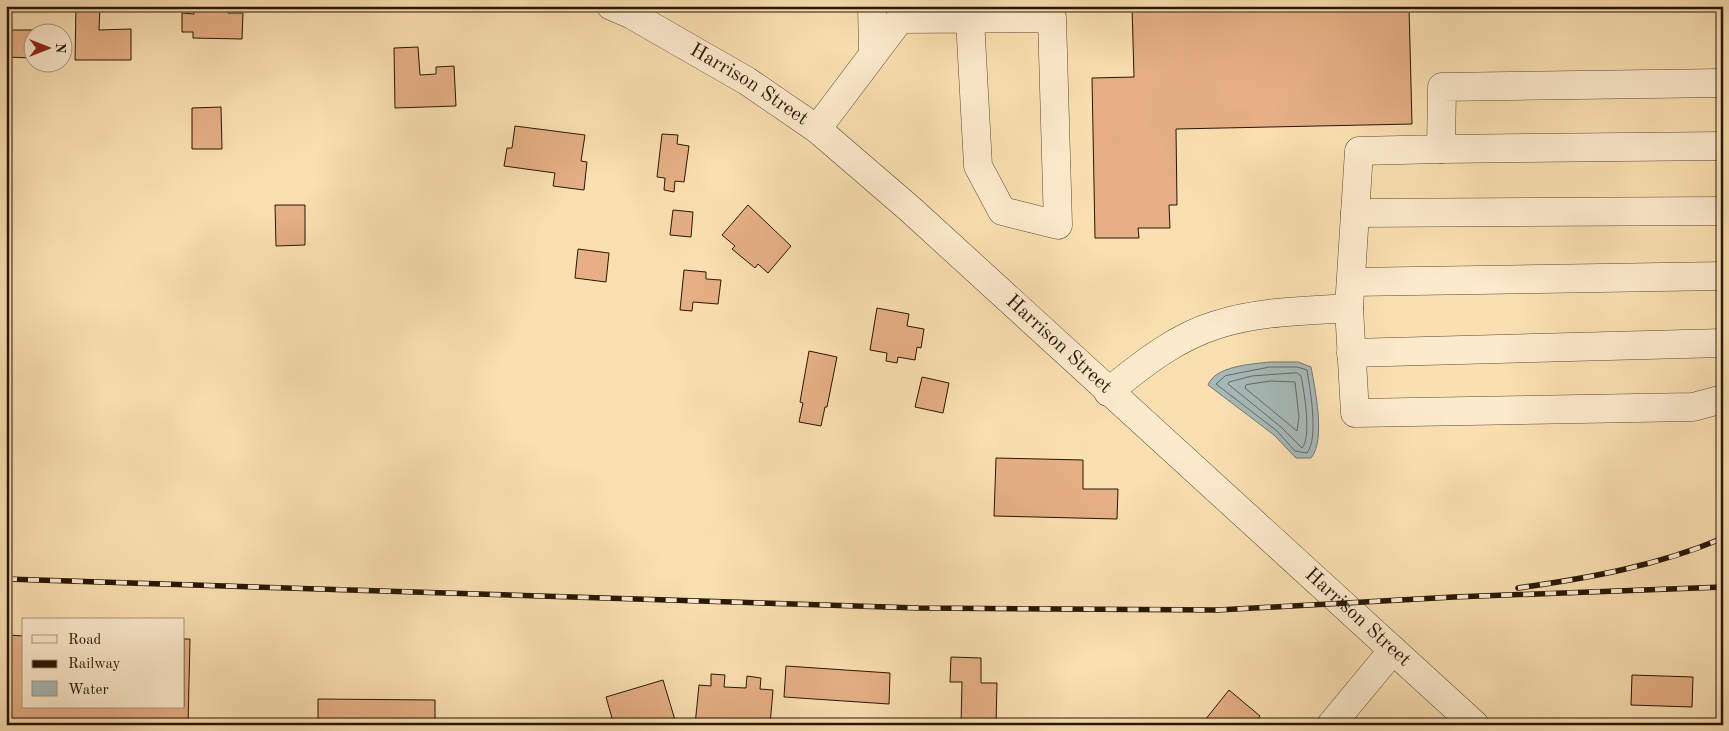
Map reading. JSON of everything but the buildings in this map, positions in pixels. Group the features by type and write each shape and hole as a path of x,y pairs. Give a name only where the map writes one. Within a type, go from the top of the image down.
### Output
{"street":[{"path":"872,6 873,54"},
{"name":"Harrison Street","path":"625,9 747,81 817,129 910,210 1108,392 1214,484 1475,725"},
{"path":"817,129 900,19 955,15 1052,18 1058,225 1002,211 978,166 955,15"},
{"path":"1441,149 1442,87 1723,83"},
{"path":"1723,146 1359,151 1350,295 1355,413 1693,407 1723,399"},
{"path":"1355,213 1723,211"},
{"path":"1108,392 1141,365 1177,343 1217,324 1350,295 1723,276"},
{"path":"1351,353 1723,344"},
{"path":"1331,725 1393,650"}],"water":[{"path":"1270,362 1298,362 1311,367 1319,427 1318,439 1311,458 1296,458 1274,435 1208,385 1218,374 1226,370 1244,365"}],"railway":[{"path":"1518,588 1622,570 1673,556 1723,538"},
{"path":"6,579 918,608 1218,610 1454,597 1723,587"}]}
